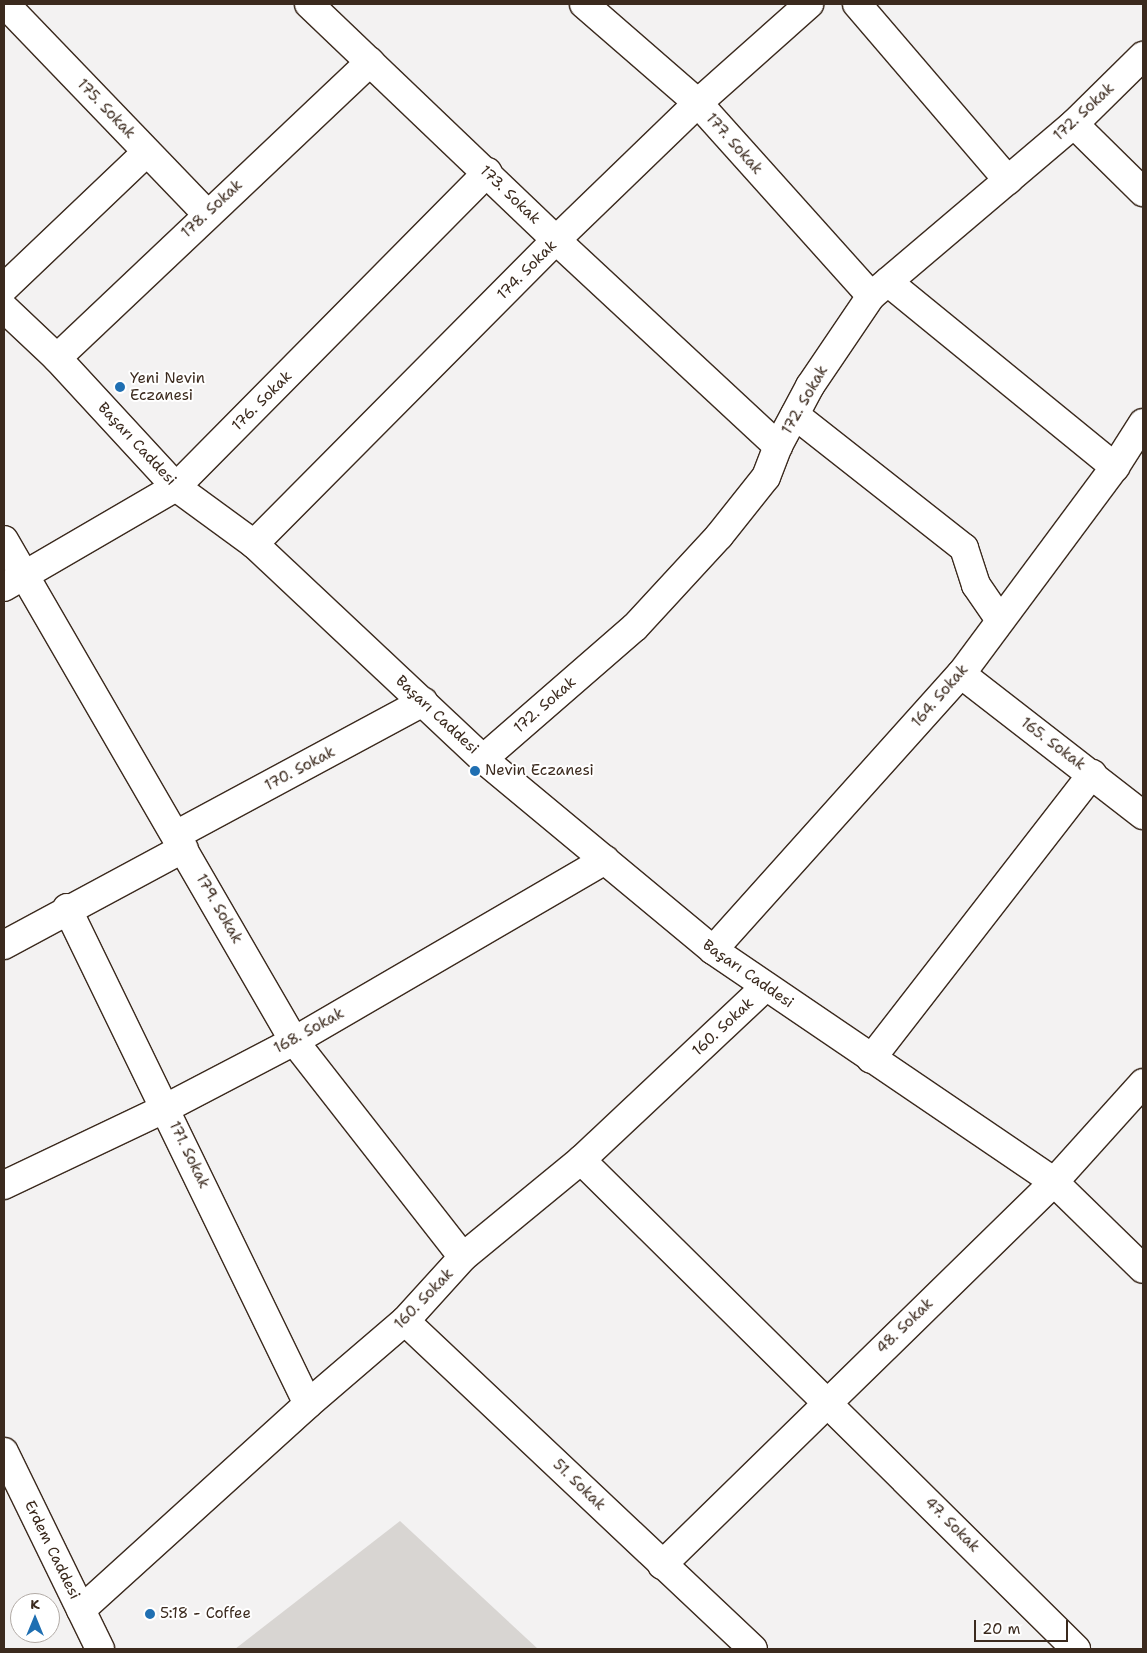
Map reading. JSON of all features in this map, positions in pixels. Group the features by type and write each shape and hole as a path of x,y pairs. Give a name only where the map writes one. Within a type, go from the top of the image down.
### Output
{"street":[{"name":"175. Sokak","path":"5,4 207,214"},
{"name":"173. Sokak","path":"309,4 488,172 556,240 778,446"},
{"name":"177. Sokak","path":"584,4 698,103 880,289 1116,466"},
{"name":"174. Sokak","path":"254,544 556,240 698,103 809,4"},
{"path":"857,4 1008,180"},
{"name":"172. Sokak","path":"484,758 641,620 719,536 766,477 778,446 810,386 880,289 1074,124 1143,56"},
{"name":"178. Sokak","path":"57,358 207,214 370,62"},
{"path":"1074,124 1143,192"},
{"path":"4,288 147,152"},
{"name":"176. Sokak","path":"14,581 176,487 488,172"},
{"name":"Başarı Caddesi","path":"4,308 57,358 176,487 254,544 484,758 712,950 1054,1182 1143,1269"},
{"path":"795,415 964,548 976,585 1000,620"},
{"name":"164. Sokak","path":"712,950 961,674 1116,466 1143,423"},
{"name":"179. Sokak","path":"4,540 14,581 180,842 294,1041 463,1257"},
{"name":"165. Sokak","path":"961,674 1143,815"},
{"name":"170. Sokak","path":"4,945 423,702"},
{"path":"871,1059 1092,774"},
{"name":"168. Sokak","path":"4,1185 166,1108 294,1041 605,860"},
{"name":"171. Sokak","path":"68,908 308,1404"},
{"name":"160. Sokak","path":"81,1610 308,1404 405,1321 463,1257 582,1160 765,987"},
{"name":"48. Sokak","path":"662,1565 827,1401 1054,1182 1143,1083"},
{"name":"47. Sokak","path":"582,1160 1076,1649"},
{"name":"51. Sokak","path":"405,1321 753,1649"},
{"name":"Erdem Caddesi","path":"6,1462 100,1649"}],"shaded area":[{"path":"400,1521 538,1649 235,1649"}],"place":[{"name":"Yeni Nevin Eczanesi","path":"120,387"},
{"name":"Nevin Eczanesi","path":"475,771"},
{"name":"5:18 - Coffee","path":"150,1614"}]}
